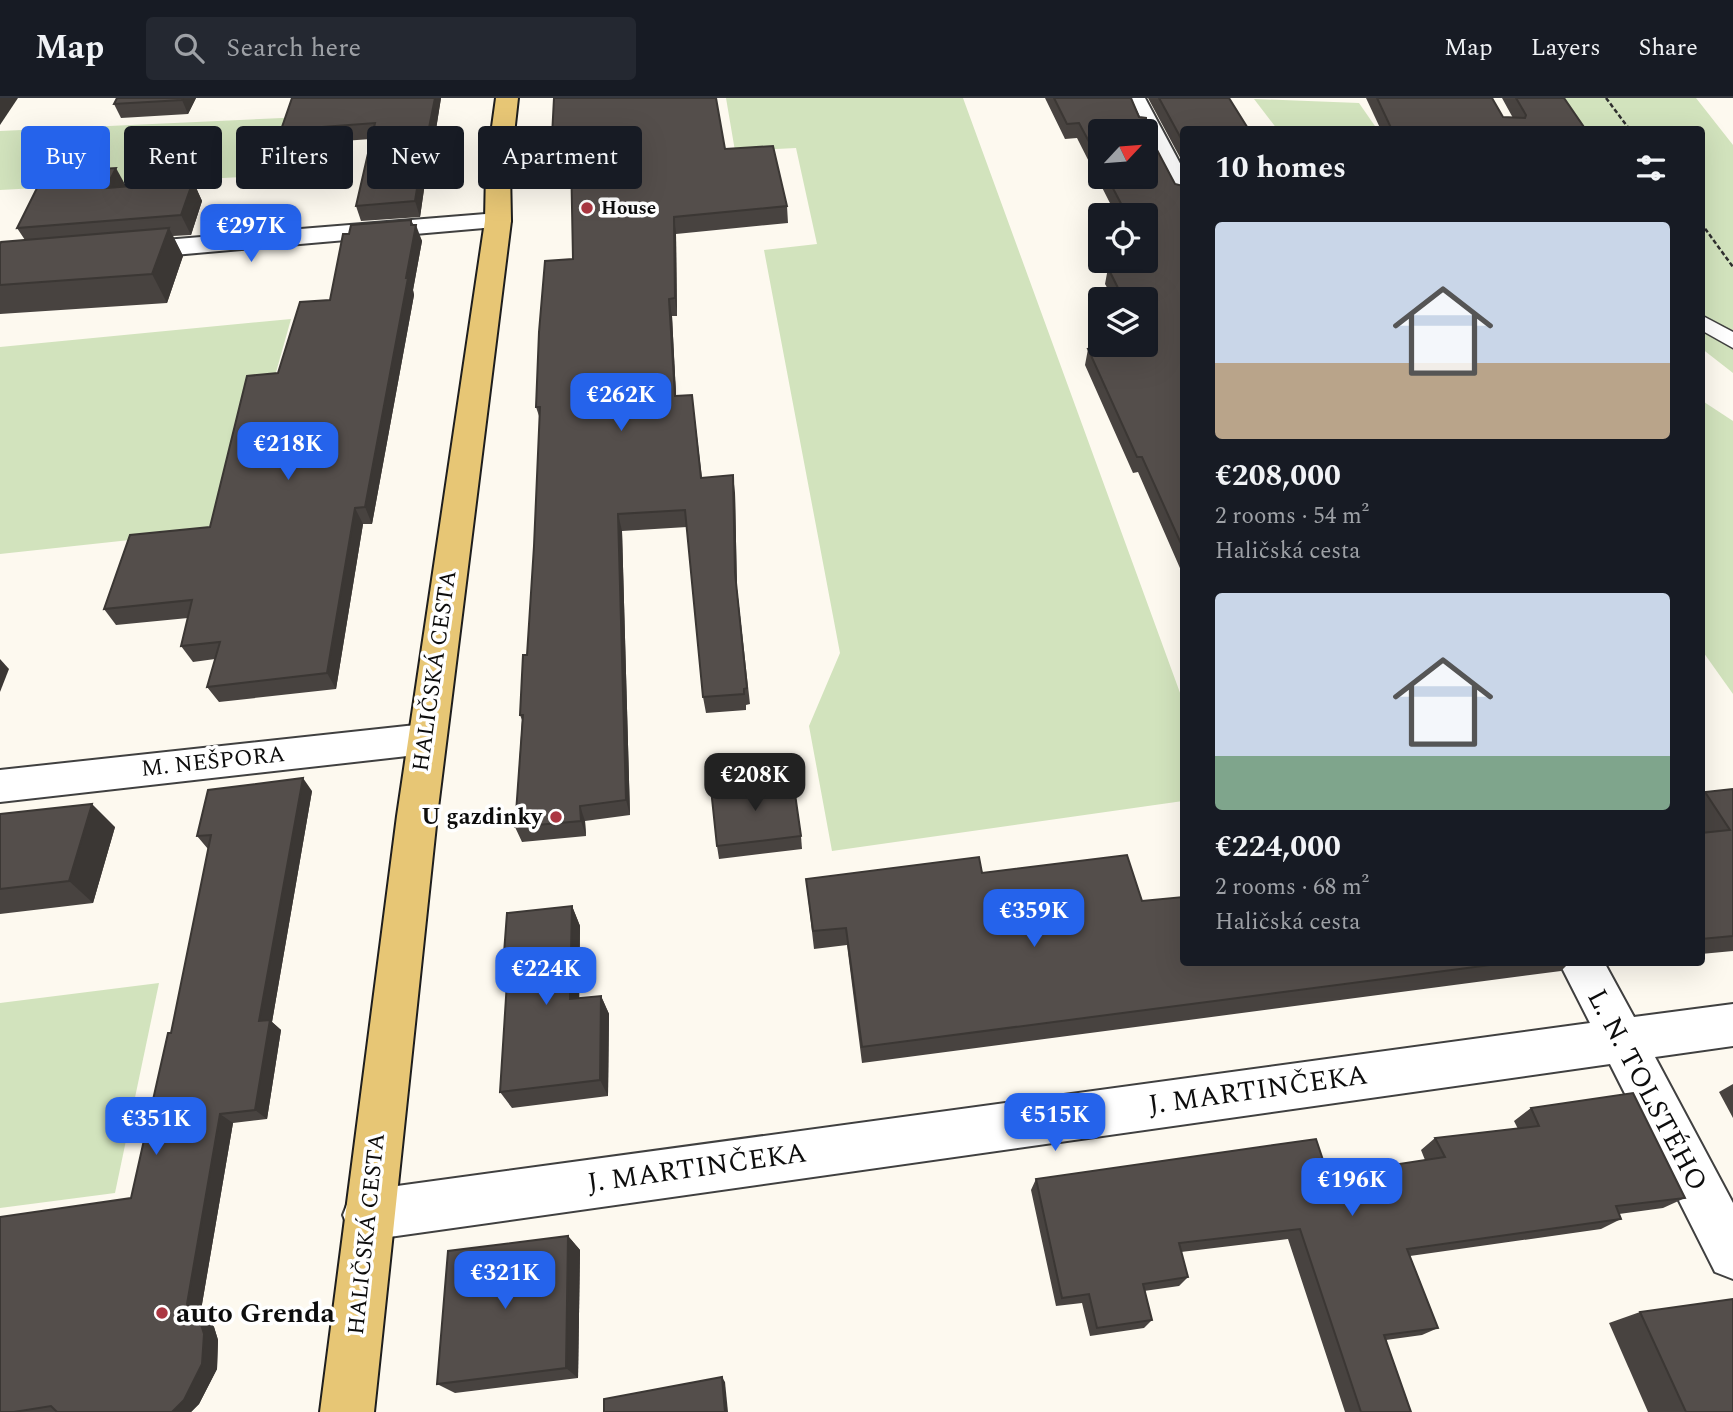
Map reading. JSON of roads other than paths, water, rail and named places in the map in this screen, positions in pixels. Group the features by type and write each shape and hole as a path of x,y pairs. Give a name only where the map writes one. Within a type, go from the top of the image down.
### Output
{"main road":[{"name":"HALIČSKÁ CESTA","path":"348,1412 368,1215 425,739 498,221 498,170 507,98"}],"street":[{"path":"1134,98 1180,187"},
{"path":"109,252 498,221"},
{"name":"M. NEŠPORA","path":"0,786 425,739"},
{"name":"L. N. TOLSTÉHO","path":"1583,966 1733,1254"},
{"name":"J. MARTINČEKA","path":"368,1215 1733,1025"}],"lane":[{"path":"1705,324 1733,341"}],"place":[{"name":"House","path":"587,208"},
{"name":"U gazdinky","path":"556,817"},
{"name":"auto Grenda","path":"162,1313"}]}
